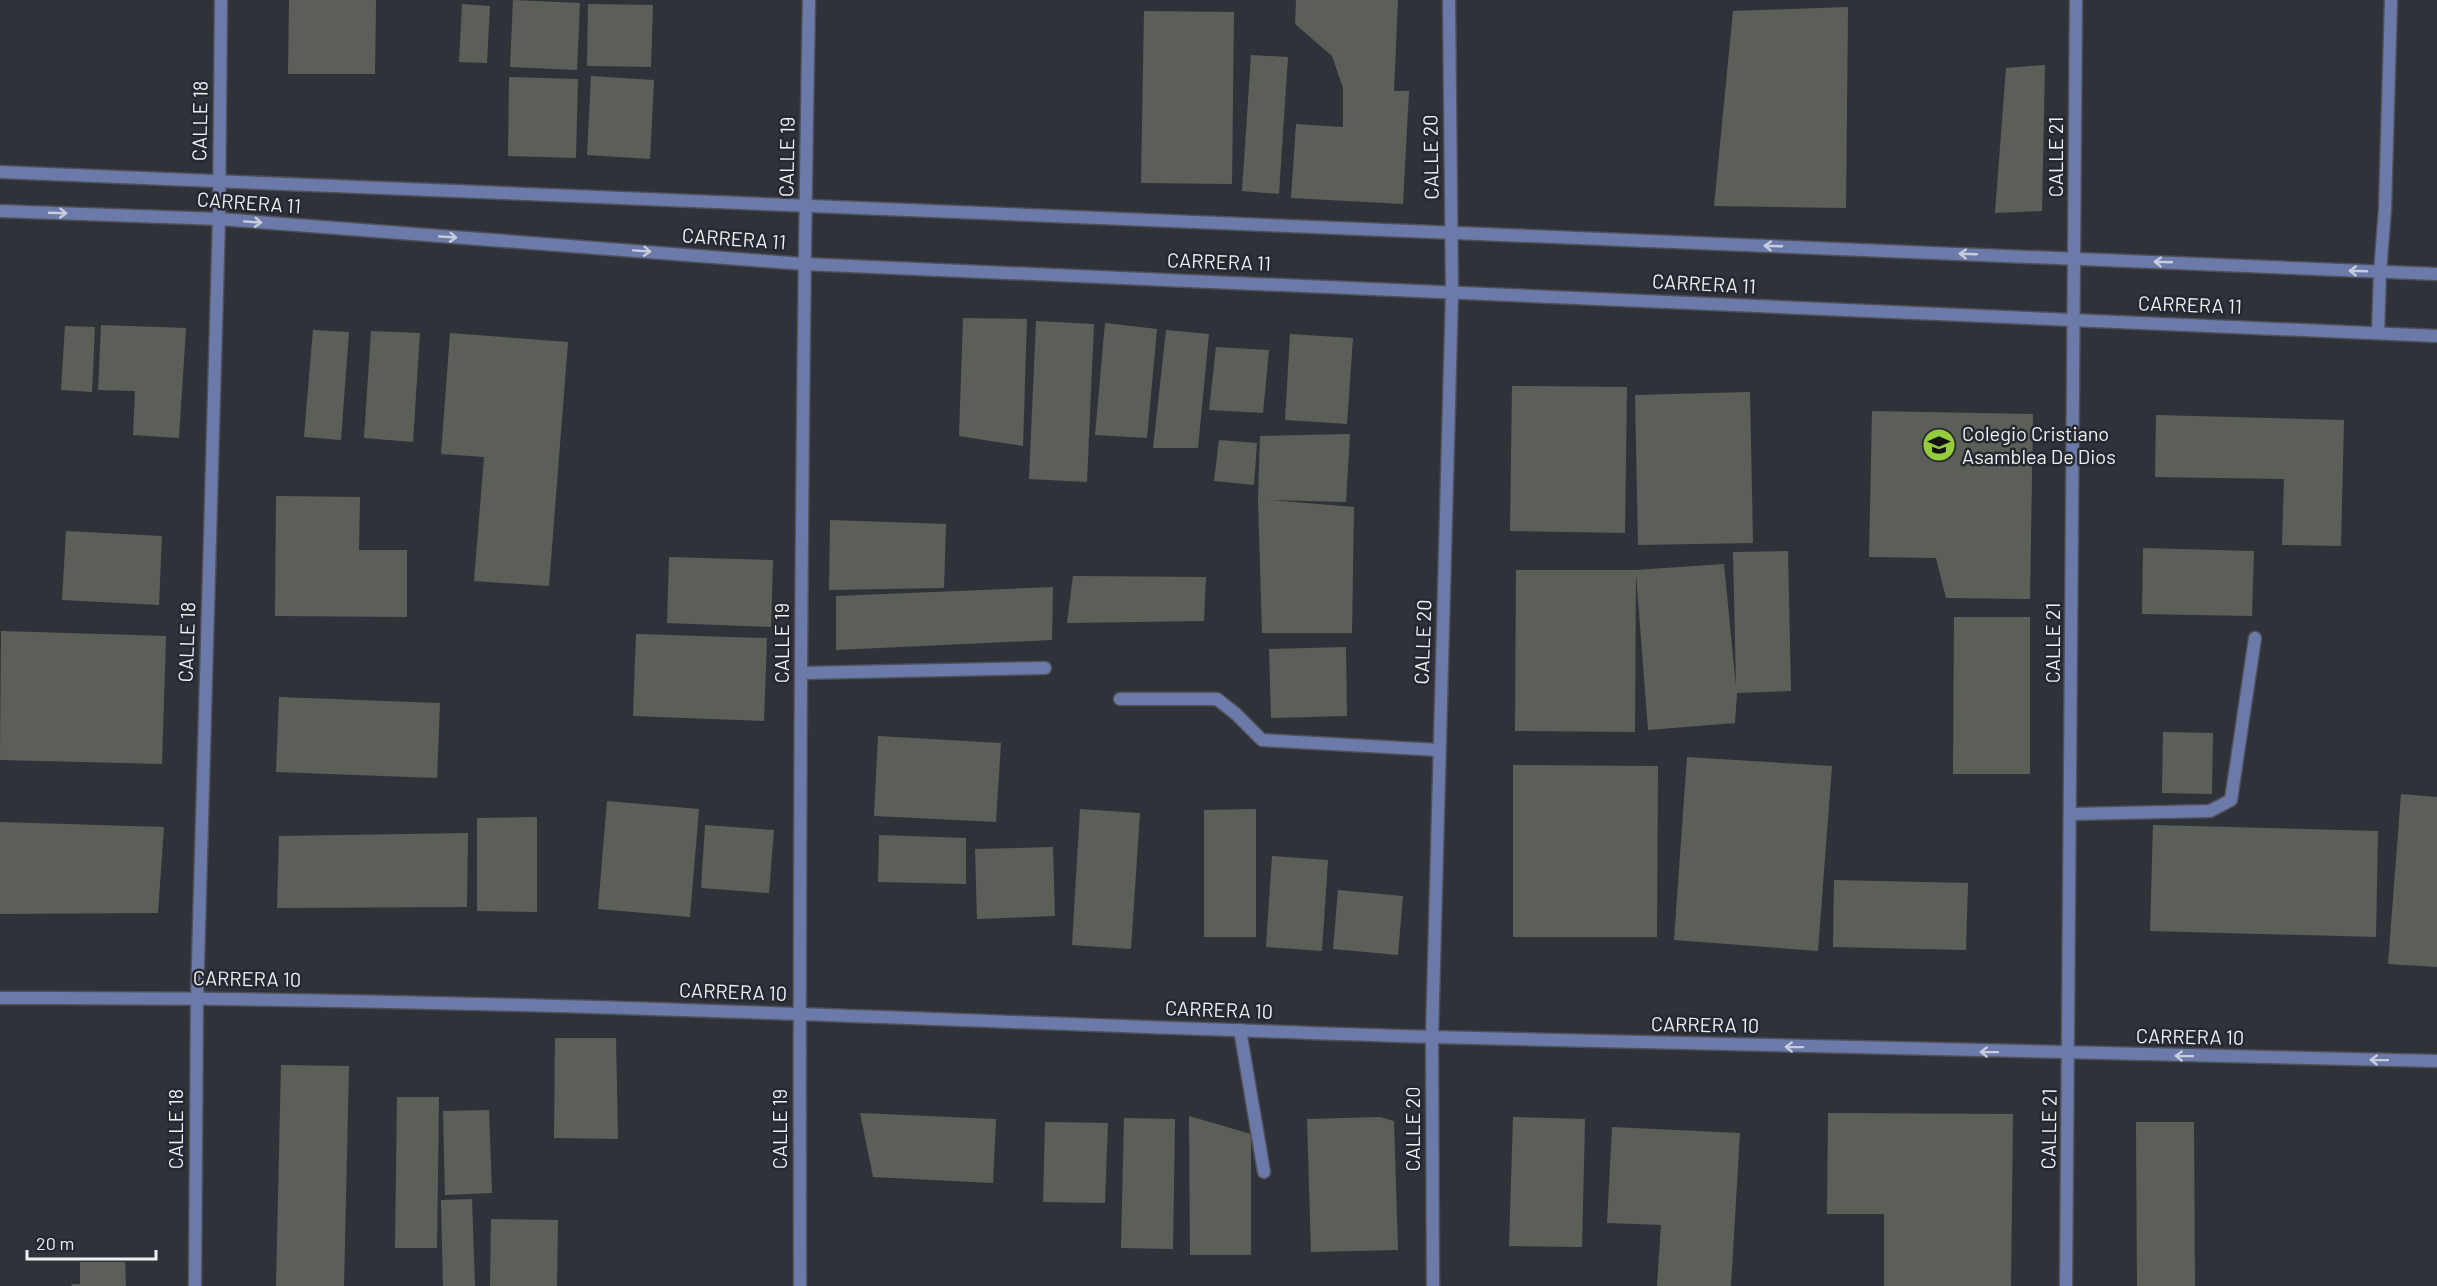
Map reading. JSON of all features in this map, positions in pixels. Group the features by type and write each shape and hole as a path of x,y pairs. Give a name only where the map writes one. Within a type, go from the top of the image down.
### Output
{"street":[{"name":"CALLE 18","path":"195,1286 197,997 219,219 221,0"},
{"name":"CALLE 19","path":"800,1286 799,1013 804,264 809,0"},
{"name":"CALLE 20","path":"1433,1286 1432,1037 1452,292 1449,0"},
{"name":"CALLE 21","path":"2066,1286 2076,0"},
{"path":"2378,333 2385,209 2391,0"},
{"name":"CARRERA 11","path":"0,172 2437,274"},
{"name":"CARRERA 11","path":"0,211 219,219 804,264 2437,336"},
{"path":"2071,814 2210,811 2231,800 2255,638"},
{"path":"802,673 1045,668"},
{"path":"1120,699 1216,699 1236,714 1262,740 1439,750"},
{"name":"CARRERA 10","path":"0,998 197,997 799,1013 1432,1037 2437,1061"},
{"path":"1240,1030 1264,1172"}],"building":[{"path":"289,0 376,0 375,74 288,74"},
{"path":"513,0 580,3 577,70 510,67"},
{"path":"1296,0 1398,0 1394,91 1409,91 1403,204 1291,198 1296,124 1343,127 1343,88 1332,56 1295,24"},
{"path":"462,4 490,6 487,63 459,62"},
{"path":"588,4 653,5 651,67 587,66"},
{"path":"1848,7 1846,208 1714,206 1733,11"},
{"path":"1144,11 1234,12 1232,184 1141,183"},
{"path":"1251,55 1288,57 1279,194 1242,191"},
{"path":"2045,65 2042,211 1995,213 2006,68"},
{"path":"591,76 654,80 650,159 587,155"},
{"path":"509,77 578,79 576,158 508,156"},
{"path":"963,318 1027,319 1023,446 959,436"},
{"path":"1036,321 1094,324 1087,482 1029,479"},
{"path":"1105,323 1157,329 1147,438 1095,435"},
{"path":"101,325 186,328 179,438 133,435 135,391 98,390"},
{"path":"65,326 95,327 92,392 61,390"},
{"path":"313,330 349,332 341,440 304,437"},
{"path":"1166,330 1209,334 1198,448 1153,448"},
{"path":"371,331 420,333 413,442 364,438"},
{"path":"450,333 568,342 549,586 474,581 484,457 441,454"},
{"path":"1290,334 1353,338 1347,424 1285,420"},
{"path":"1216,347 1269,350 1263,413 1209,410"},
{"path":"1512,386 1627,387 1625,533 1510,531"},
{"path":"1750,392 1753,543 1638,545 1635,395"},
{"path":"1872,411 2033,414 2030,599 1946,598 1936,558 1869,557"},
{"path":"2156,415 2344,420 2341,546 2282,545 2284,479 2155,477"},
{"path":"1350,434 1346,502 1270,500 1354,507 1352,633 1262,633 1258,499 1260,436"},
{"path":"1219,440 1257,443 1254,485 1214,481"},
{"path":"276,496 360,497 359,550 407,550 407,617 275,616"},
{"path":"830,520 946,524 944,588 829,590"},
{"path":"66,531 162,536 159,605 62,600"},
{"path":"2143,548 2254,551 2252,616 2142,614"},
{"path":"1788,551 1791,691 1737,693 1735,723 1648,730 1636,574 1635,732 1515,731 1516,570 1636,570 1724,564 1736,687 1733,552"},
{"path":"669,557 773,560 771,627 667,623"},
{"path":"1073,576 1206,577 1204,621 1067,623"},
{"path":"1053,587 1052,640 836,650 836,596"},
{"path":"1954,617 2030,617 2030,774 1953,774"},
{"path":"1,631 166,636 162,764 0,760"},
{"path":"636,634 767,638 764,721 633,716"},
{"path":"1346,647 1347,716 1271,718 1269,649"},
{"path":"279,697 440,703 437,778 276,772"},
{"path":"2163,732 2213,733 2212,794 2162,793"},
{"path":"878,736 1001,743 996,822 874,816"},
{"path":"1687,757 1832,766 1818,951 1674,940"},
{"path":"1513,765 1658,766 1657,937 1513,937"},
{"path":"2401,794 2437,797 2437,967 2388,964"},
{"path":"607,801 699,809 690,917 598,909"},
{"path":"1080,809 1140,813 1131,949 1072,945"},
{"path":"1256,809 1256,937 1204,937 1204,810"},
{"path":"537,817 537,912 477,911 477,818"},
{"path":"0,822 164,827 158,913 0,914"},
{"path":"705,825 774,830 769,893 701,888"},
{"path":"2153,825 2378,831 2376,937 2150,931"},
{"path":"468,833 467,907 277,908 279,836"},
{"path":"879,835 966,838 966,884 878,882"},
{"path":"1053,847 1055,916 977,919 975,849"},
{"path":"1272,856 1328,860 1322,951 1266,947"},
{"path":"1834,880 1968,883 1966,950 1833,947"},
{"path":"1338,890 1403,896 1398,955 1333,949"},
{"path":"555,1038 616,1038 618,1139 554,1138"},
{"path":"281,1065 349,1066 344,1286 276,1286"},
{"path":"397,1097 439,1097 437,1248 395,1248"},
{"path":"489,1110 492,1193 445,1195 443,1111"},
{"path":"860,1113 996,1119 993,1183 873,1177"},
{"path":"1828,1113 2013,1114 2011,1286 1884,1286 1884,1214 1827,1214"},
{"path":"1189,1116 1251,1134 1251,1255 1190,1255"},
{"path":"1380,1117 1394,1121 1398,1250 1311,1252 1307,1119"},
{"path":"1513,1117 1585,1119 1582,1247 1509,1246"},
{"path":"1124,1118 1175,1119 1173,1249 1121,1248"},
{"path":"1045,1122 1108,1123 1105,1203 1043,1202"},
{"path":"2136,1122 2194,1122 2195,1286 2137,1286"},
{"path":"1612,1127 1740,1133 1731,1286 1657,1286 1661,1225 1607,1223"},
{"path":"472,1199 475,1286 443,1286 441,1200"},
{"path":"491,1219 558,1220 557,1286 490,1286"},
{"path":"80,1262 125,1262 126,1286 72,1286 71,1284 80,1284"}],"place":[{"name":"Colegio Cristiano Asamblea De Dios","path":"1939,445"}]}
